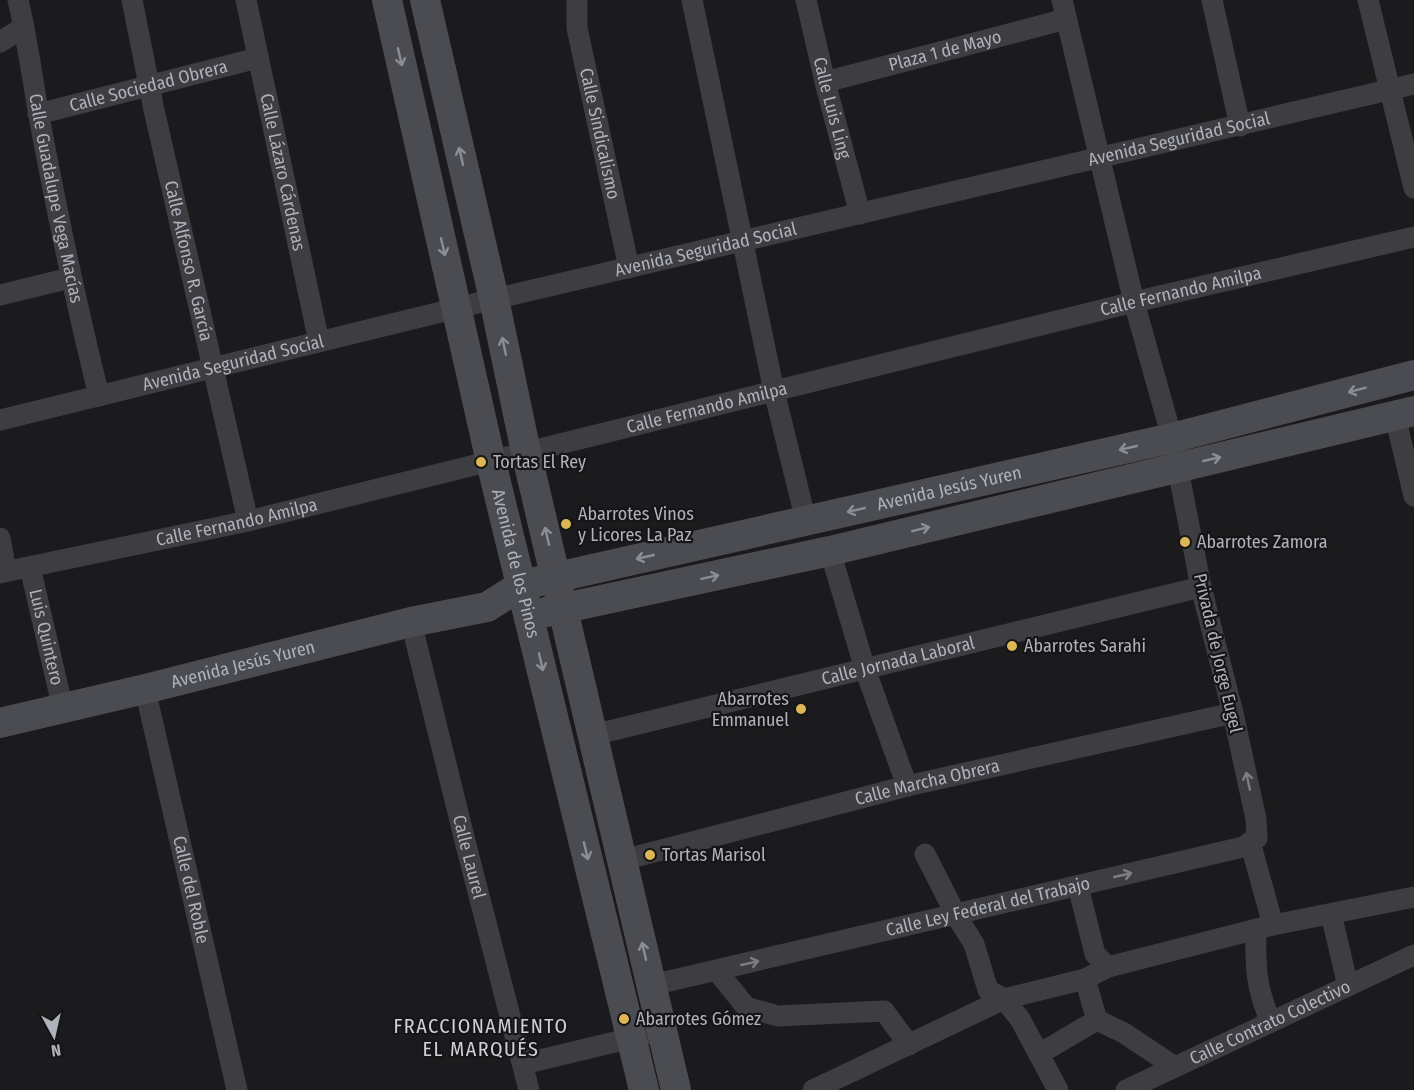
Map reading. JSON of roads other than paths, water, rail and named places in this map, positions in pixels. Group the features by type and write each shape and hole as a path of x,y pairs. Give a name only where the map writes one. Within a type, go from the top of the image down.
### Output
{"street":[{"name":"Calle Guadalupe Vega Macías","path":"18,0 70,278 99,396"},
{"name":"Calle Alfonso R. García","path":"132,0 248,521"},
{"name":"Calle Lázaro Cárdenas","path":"246,0 319,342"},
{"name":"Avenida de los Pinos","path":"387,0 491,462 644,1090"},
{"name":"Avenida de los Pinos","path":"425,0 494,299 526,452 676,1090"},
{"name":"Calle Sindicalismo","path":"577,0 577,28 629,268"},
{"path":"692,0 774,391 806,521"},
{"name":"Calle Luis Ling","path":"806,0 860,214"},
{"path":"1212,0 1240,126"},
{"path":"1368,0 1414,188"},
{"name":"Plaza 1 de Mayo","path":"825,82 1064,10"},
{"name":"Privada de Jorge Eugel","path":"1064,10 1134,302 1172,438 1201,587 1233,713 1256,819 1253,840 1265,927 1255,959 1260,998 1271,1022"},
{"path":"0,42 24,27"},
{"name":"Calle Sociedad Obrera","path":"38,114 258,58"},
{"name":"Avenida Seguridad Social","path":"0,420 494,299 1414,84"},
{"name":"Calle Fernando Amilpa","path":"3,572 248,521 1134,302 1414,237"},
{"path":"0,295 70,278"},
{"name":"Avenida Jesús Yuren","path":"0,723 146,689 411,622 487,607 522,585 1172,438 1414,375"},
{"path":"1405,414 1414,496"},
{"name":"Avenida Jesús Yuren","path":"487,607 530,615 564,609 830,551 1405,414"},
{"path":"0,538 3,572"},
{"path":"830,551 865,669 908,786"},
{"name":"Luis Quintero","path":"30,567 63,709"},
{"name":"Calle Jornada Laboral","path":"593,735 1201,587"},
{"name":"Calle Laurel","path":"411,622 529,1090"},
{"name":"Calle del Roble","path":"146,689 237,1090"},
{"name":"Calle Marcha Obrera","path":"622,860 908,786 1233,713"},
{"name":"Calle Ley Federal del Trabajo","path":"652,985 1243,847 1253,840"},
{"path":"925,854 956,915 974,944 988,990 1004,999 1020,1019 1058,1090"},
{"path":"1078,886 1095,954 1108,967"},
{"path":"813,1090 1004,999 1085,979 1108,967 1265,927 1414,897"},
{"path":"1331,914 1348,986"},
{"name":"Calle Contrato Colectivo","path":"1126,1090 1414,955"},
{"path":"717,971 746,1007 778,1016 884,1011 909,1045"},
{"path":"1085,979 1097,1020 1124,1033 1174,1067"},
{"path":"1039,1054 1097,1020"},
{"path":"523,1064 662,1031"}],"place":[{"name":"Tortas El Rey","path":"481,462"},
{"name":"Abarrotes Vinos y Licores La Paz","path":"566,524"},
{"name":"Abarrotes Zamora","path":"1185,542"},
{"name":"Abarrotes Sarahi","path":"1012,646"},
{"name":"Abarrotes Emmanuel","path":"801,709"},
{"name":"Tortas Marisol","path":"650,855"},
{"name":"Abarrotes Gómez","path":"624,1019"}],"district":[{"name":"FRACCIONAMIENTO EL MARQUÉS","path":"481,1038"}]}
